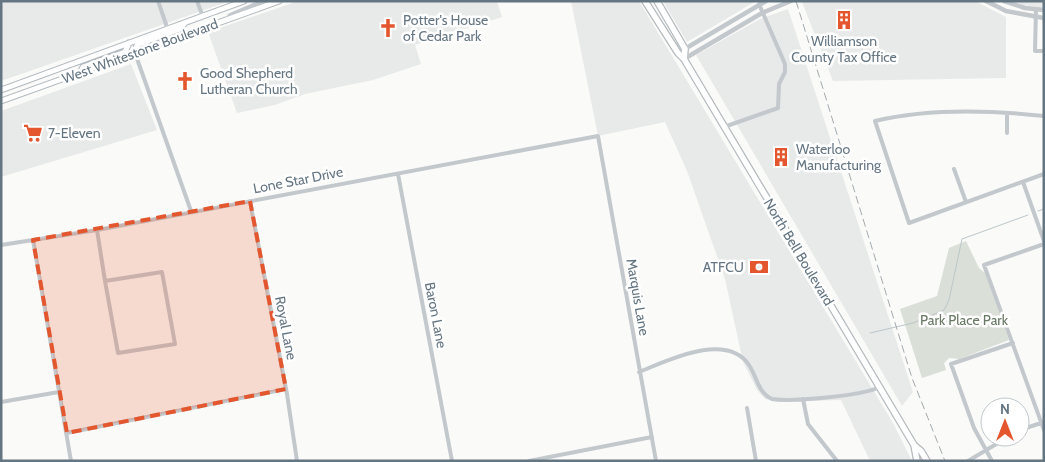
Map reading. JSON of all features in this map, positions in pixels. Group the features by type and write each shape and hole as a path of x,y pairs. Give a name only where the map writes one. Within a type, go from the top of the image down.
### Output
{"main road":[{"name":"West Whitestone Boulevard","path":"1,90 244,1"},
{"name":"West Whitestone Boulevard","path":"1,101 279,1"},
{"name":"North Bell Boulevard","path":"645,1 678,53 684,59 914,445 921,451 927,461"},
{"path":"657,1 685,49 684,59"},
{"path":"135,54 137,45 180,29 184,24"},
{"path":"80,73 82,68 126,52 129,43"},
{"name":"North Bell Boulevard","path":"914,445 914,455 918,461"}],"street":[{"path":"158,1 168,30"},
{"path":"197,1 203,17"},
{"path":"226,20 230,15 263,1"},
{"path":"678,53 766,1"},
{"path":"684,59 762,13 791,1"},
{"path":"986,1 1006,10 1044,18"},
{"path":"1004,1 1044,10"},
{"path":"724,127 778,108 779,84 785,72 785,64 759,4"},
{"path":"1036,9 1035,51 1044,51"},
{"path":"135,54 191,211"},
{"path":"1044,116 1007,113 922,114 875,121 909,222 1044,174"},
{"path":"1007,113 1007,132"},
{"name":"Lone Star Drive","path":"1,246 97,230 598,136"},
{"name":"Marquis Lane","path":"598,136 656,461"},
{"path":"954,170 966,202"},
{"name":"Baron Lane","path":"398,174 452,461"},
{"path":"1023,182 1044,242 984,265 1044,430"},
{"name":"Royal Lane","path":"250,201 286,390 297,461"},
{"path":"97,230 105,281 118,353 175,344 162,272 105,281"},
{"path":"33,240 71,461"},
{"path":"992,461 974,428 951,364 1013,342"},
{"path":"639,372 687,352 720,350 744,358 761,391 767,397 777,400 868,392 880,387"},
{"path":"67,433 286,390"},
{"path":"1,402 59,392"},
{"path":"803,399 808,424 837,461"},
{"path":"747,408 756,461"},
{"path":"1030,426 1042,422"},
{"path":"532,460 652,437"},
{"path":"968,461 992,447"}],"highlighted area":[{"path":"250,201 286,389 67,433 33,240"}],"shaded area":[{"path":"1,1 230,1 4,80 1,79"},
{"path":"298,1 497,1 502,17 415,45 421,64 373,80 305,94 275,105 237,113 208,32"},
{"path":"571,1 639,1 893,423 912,461 870,461 841,400 777,402 765,399 757,390 743,362 725,279 687,171 665,122 598,136"},
{"path":"663,1 756,1 687,42"},
{"path":"975,1 1006,17 1006,78 833,81 802,2"},
{"path":"1013,1 1044,1 1044,8 1023,5"},
{"path":"788,9 913,392 902,406 696,55 760,19"},
{"path":"131,64 157,130 1,177 1,111"}],"green space":[{"name":"Park Place Park","path":"966,241 979,268 985,273 1009,340 959,359 949,358 944,363 946,370 922,378 900,309 937,296 949,248"}],"waterway":[{"path":"1038,211 1044,209"},
{"path":"870,333 913,323 944,310 949,300 962,239 1028,215"}],"railway":[{"path":"796,1 912,378 945,461"}],"place":[{"name":"Williamson County Tax Office","path":"844,20"},
{"name":"Potter's House of Cedar Park","path":"388,28"},
{"name":"Good Shepherd Lutheran Church","path":"185,81"},
{"name":"7-Eleven","path":"33,133"},
{"name":"Waterloo Manufacturing","path":"781,157"},
{"name":"ATFCU","path":"759,267"}]}
